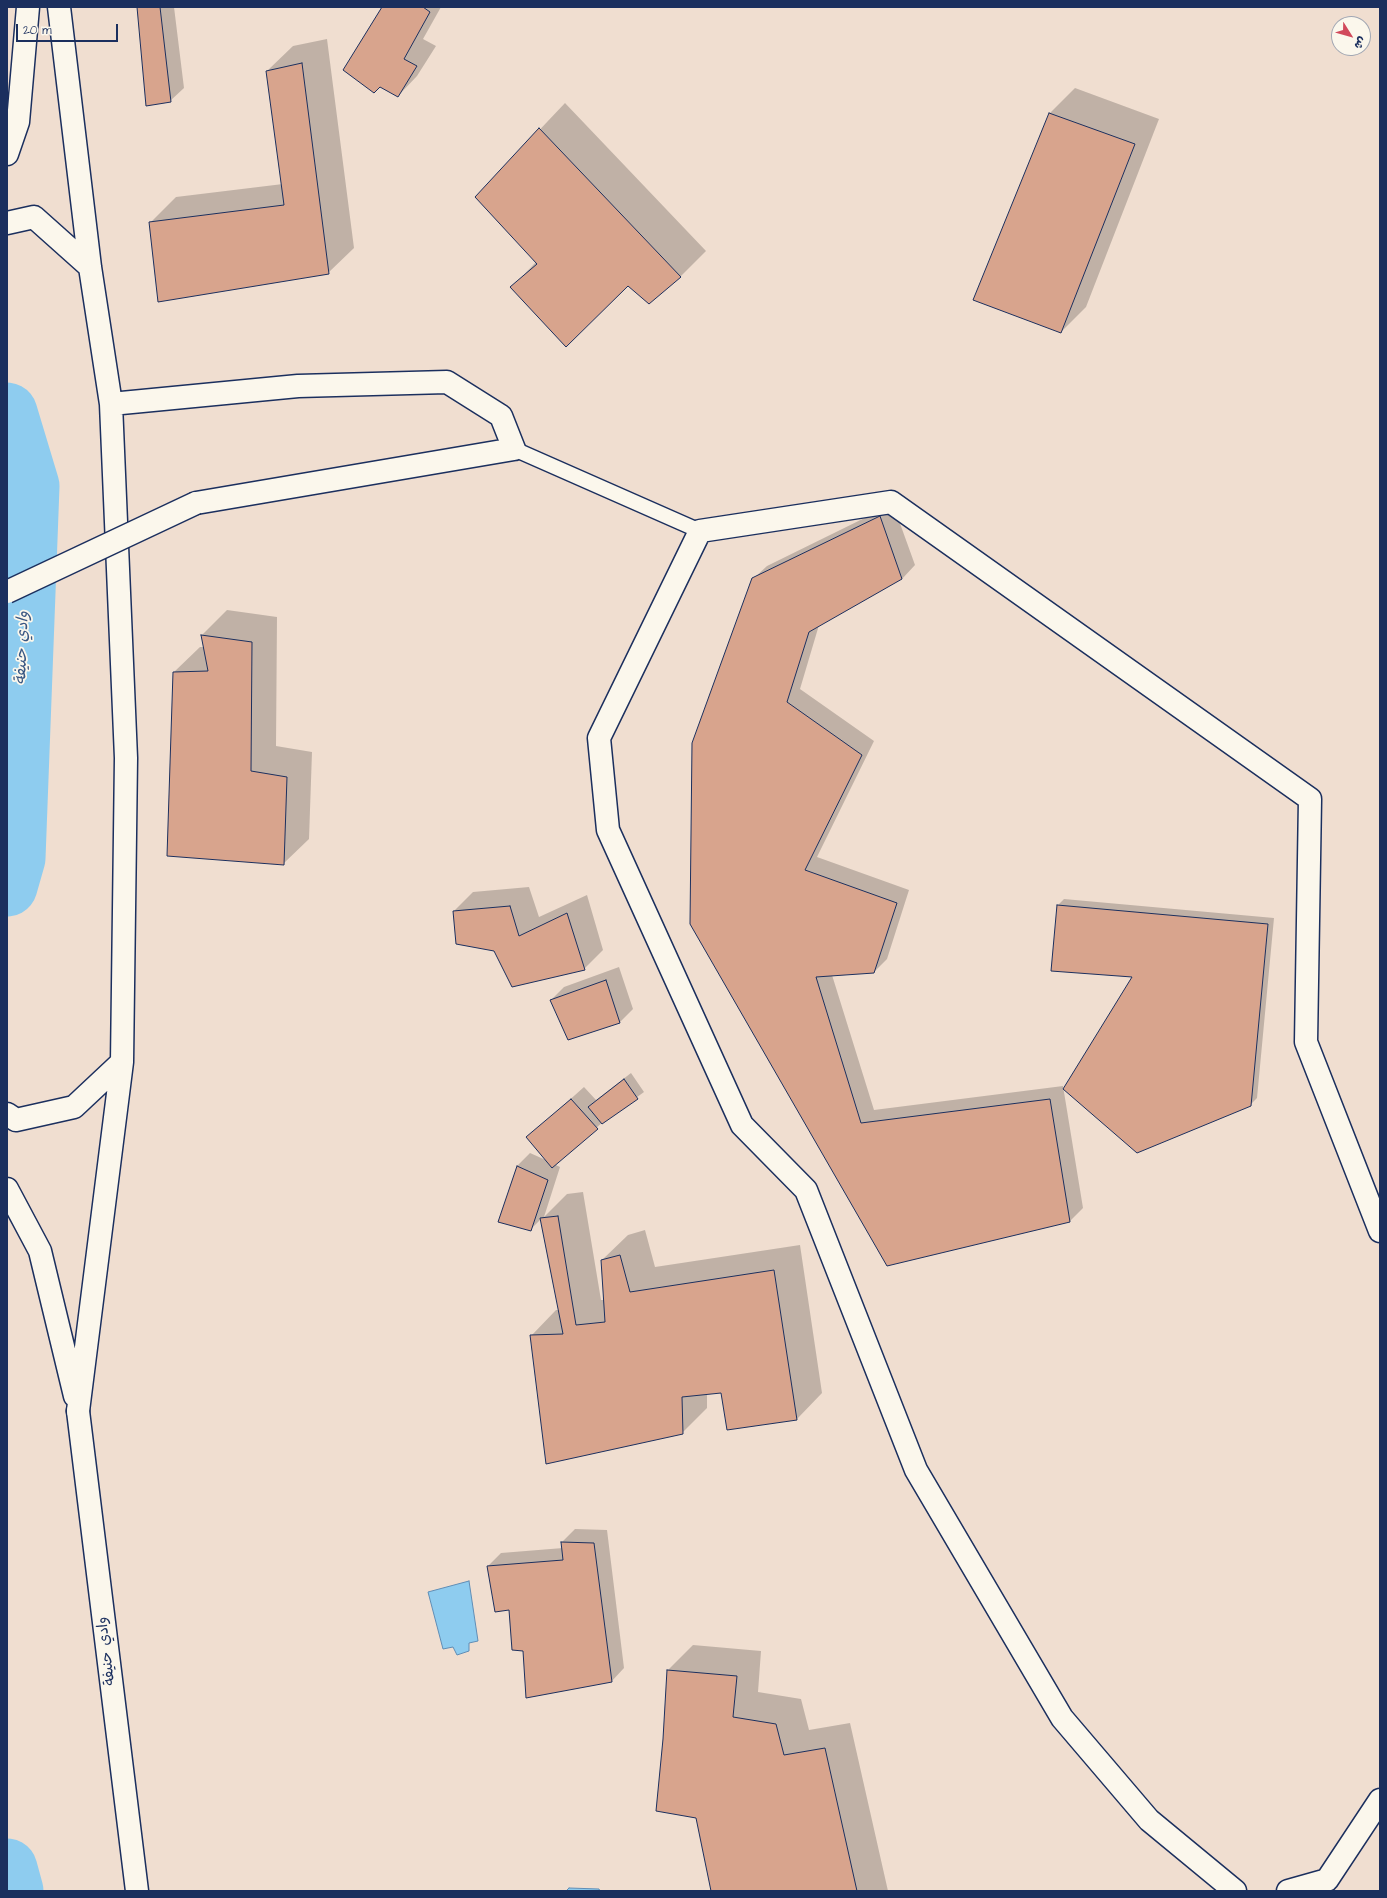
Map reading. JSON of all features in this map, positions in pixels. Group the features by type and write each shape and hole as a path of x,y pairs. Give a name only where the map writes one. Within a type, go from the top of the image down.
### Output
{"street":[{"path":"7,154 18,122 28,7"},
{"path":"59,7 90,267 111,404 126,758 122,1062 78,1411"},
{"path":"7,223 34,217 90,267"},
{"path":"7,592 196,503 514,449 501,416 447,382 298,386 111,404"},
{"path":"1235,1891 1149,1820 1058,1712 916,1470 806,1190 742,1125 608,830 599,738 700,532 890,502 1310,799 1306,1042 1380,1230"},
{"path":"7,1114 16,1120 74,1107 122,1062"},
{"path":"7,1190 40,1251 52,1296 78,1411"},
{"name":"وادي حنيفة","path":"78,1411 137,1891"},
{"path":"1288,1891 1327,1880 1380,1800"}],"lane":[{"path":"514,449 700,532"}],"water":[{"path":"469,1581 478,1641 469,1643 469,1651 457,1655 453,1647 443,1649 428,1592"},
{"path":"569,1888 599,1889 600,1891 566,1891"}],"building":[{"path":"137,7 160,7 171,102 146,106"},
{"path":"382,7 423,7 430,12 404,59 417,66 398,97 380,87 374,93 343,70"},
{"path":"302,63 329,274 158,302 149,222 284,205 266,71"},
{"path":"1049,113 1135,144 1061,333 973,300"},
{"path":"539,128 681,277 649,304 628,286 566,347 510,287 537,264 475,197"},
{"path":"880,516 902,579 809,632 787,702 862,755 805,870 897,903 874,973 816,977 861,1123 1050,1099 1070,1222 887,1266 690,924 692,743 752,578"},
{"path":"201,635 252,642 251,771 287,777 284,865 167,856 173,672 208,671"},
{"path":"1057,905 1268,924 1251,1106 1137,1153 1063,1089 1132,977 1051,971"},
{"path":"510,906 519,936 567,913 585,970 512,987 494,951 456,944 453,911"},
{"path":"606,980 620,1023 568,1040 550,1000"},
{"path":"624,1079 638,1099 602,1124 588,1107"},
{"path":"571,1099 598,1129 552,1168 526,1137"},
{"path":"517,1166 548,1180 531,1231 498,1222"},
{"path":"558,1216 576,1325 605,1322 601,1260 620,1255 630,1292 774,1270 797,1420 727,1430 721,1393 682,1397 683,1434 546,1464 530,1335 563,1334 540,1218"},
{"path":"561,1542 594,1543 612,1682 526,1698 523,1651 512,1650 509,1610 495,1612 487,1566 563,1560"},
{"path":"667,1670 737,1676 733,1717 776,1724 784,1755 825,1748 857,1891 711,1891 696,1818 656,1811 663,1739"}],"waterway":[{"name":"وادي حنيفة","path":"7,413 29,486 15,858 7,886"},
{"name":"وادي حنيفة","path":"7,1869 13,1891"}]}
